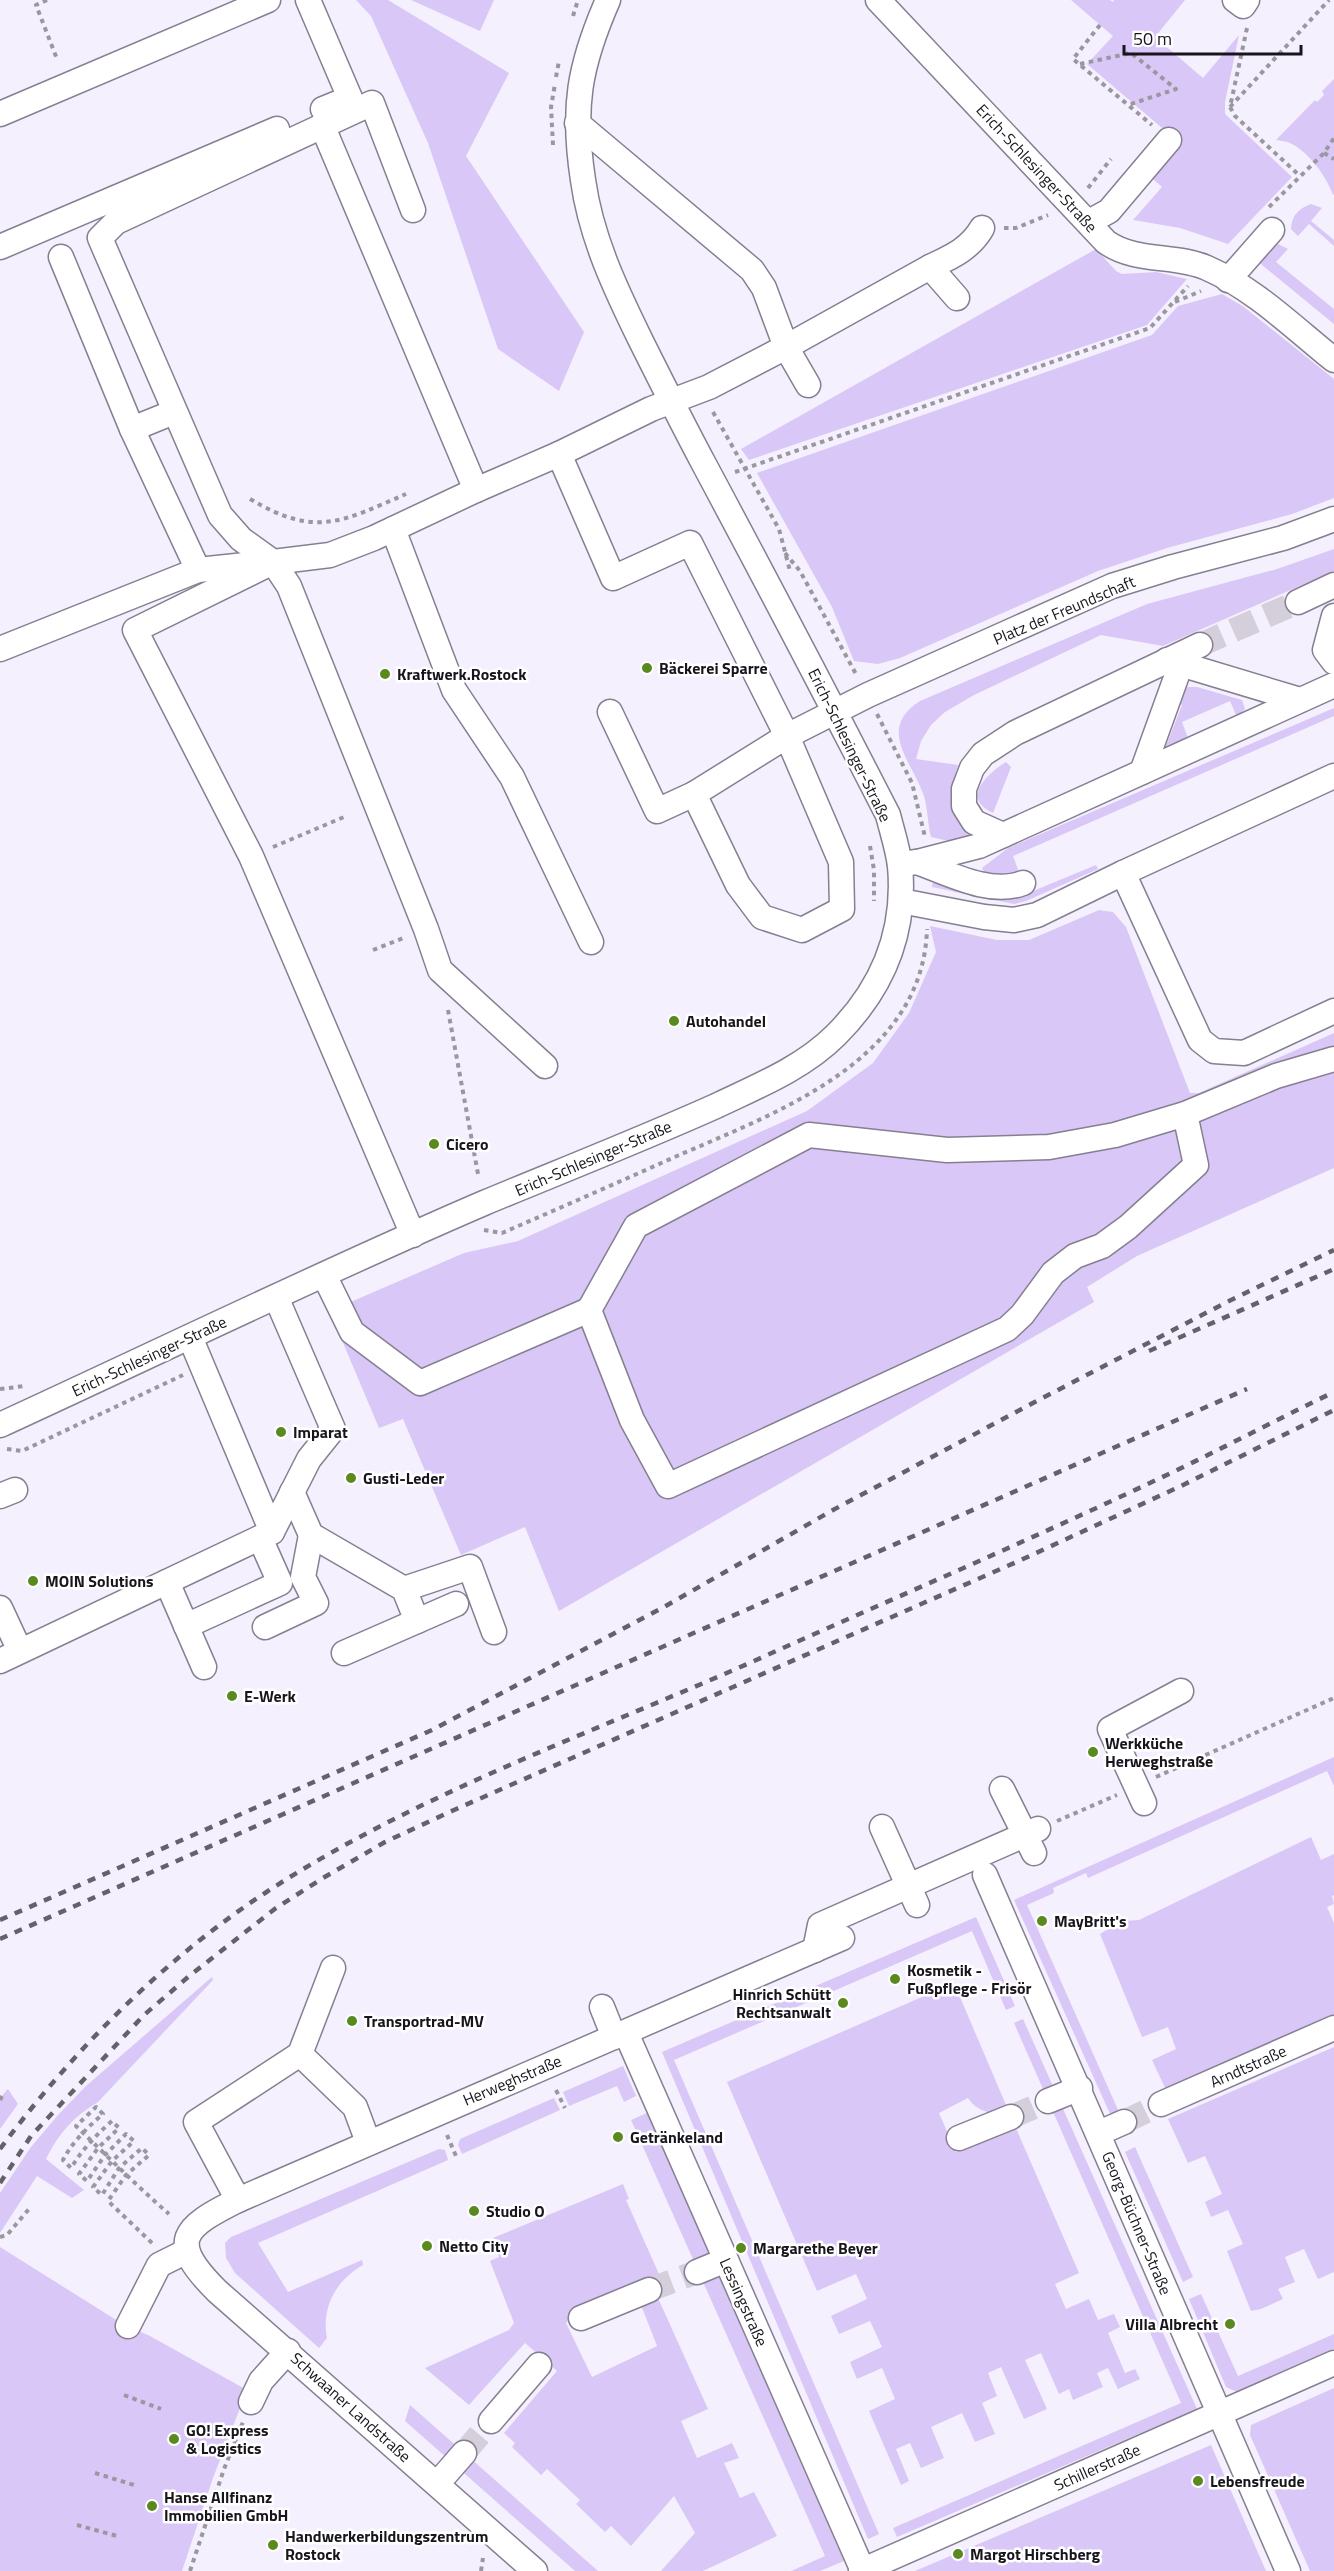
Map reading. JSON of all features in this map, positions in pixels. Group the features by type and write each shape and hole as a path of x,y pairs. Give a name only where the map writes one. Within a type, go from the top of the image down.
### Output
{"street":[{"path":"0,114 268,0"},
{"path":"0,247 350,98 308,0"},
{"name":"Erich-Schlesinger-Straße","path":"0,1424 194,1345 276,1297 324,1275 771,1081 815,1053 837,1035 854,1015 880,976 897,936 908,863 888,815 836,711 670,400 621,301 597,244 583,181 577,123 579,88 591,39 608,0"},
{"name":"Erich-Schlesinger-Straße","path":"878,0 1083,205 1106,242 1119,251 1173,259 1206,268 1228,280"},
{"path":"413,210 372,103 116,222 100,238 220,515 241,539 273,562 289,586 426,928 440,970 545,1066"},
{"path":"577,123 752,270 764,288 786,347 808,385"},
{"path":"322,125 476,490"},
{"path":"1083,205 1109,211 1169,140"},
{"path":"0,649 198,570 330,555 393,529 559,454 670,400 708,387 959,253 975,240 982,228"},
{"path":"1272,230 1228,280 1250,293 1334,360"},
{"path":"61,257 132,429 198,570"},
{"path":"930,267 957,298"},
{"path":"132,429 174,412"},
{"path":"559,454 613,578 690,543 787,736 841,862 842,909 802,930 762,917 738,885 694,794"},
{"name":"Platz der Freundschaft","path":"610,712 657,811 694,794 787,736 836,711 1112,586 1173,567 1283,538 1334,519"},
{"path":"393,529 454,690 512,777 591,942"},
{"path":"267,585 273,562"},
{"path":"273,562 135,630 250,856 413,1235"},
{"path":"1298,602 1334,585"},
{"path":"1334,616 1325,650 1334,662"},
{"path":"1003,835 974,822 964,806 964,789 968,778 972,768 983,754 1015,733 1174,662 1200,645"},
{"path":"1174,662 1300,700"},
{"path":"1142,772 1174,662"},
{"path":"908,863 979,846 1334,685"},
{"path":"901,900 984,917 1014,920 1037,915 1334,776"},
{"path":"908,863 1000,888 1023,882"},
{"path":"1123,873 1200,1040 1214,1051 1244,1053 1334,1011"},
{"path":"324,1275 352,1332 420,1383 589,1310 636,1226 809,1135 947,1150 1049,1147 1115,1135 1185,1114 1276,1076 1334,1059"},
{"path":"589,1310 632,1420 668,1486 1007,1329 1022,1315 1053,1273 1075,1256 1102,1246 1128,1227 1196,1165 1185,1114"},
{"path":"0,1608 10,1656 266,1535 309,1460 333,1429 276,1297"},
{"path":"186,1626 280,1583 266,1535 194,1345"},
{"path":"265,1627 316,1603 303,1577 311,1535 292,1492"},
{"path":"311,1535 404,1588 417,1621"},
{"path":"404,1588 470,1567 494,1632"},
{"path":"166,1582 204,1667"},
{"path":"344,1653 456,1604"},
{"path":"1140,1795 1110,1729 1181,1691"},
{"path":"815,1950 820,1925 913,1895 1032,1839 1002,1789"},
{"path":"882,1827 913,1895"},
{"name":"Georg-Büchner-Straße","path":"985,1875 1080,2088 1288,2571"},
{"name":"Herweghstraße","path":"128,2326 159,2265 188,2242 202,2218 368,2142 842,1938"},
{"path":"238,2200 196,2122 300,2054 333,1968"},
{"name":"Lessingstraße","path":"602,2007 620,2035 726,2260 862,2571"},
{"name":"Arndtstraße","path":"1161,2104 1334,2028"},
{"path":"300,2054 355,2107 368,2142"},
{"path":"1048,2102 1080,2088"},
{"path":"959,2138 1011,2117"},
{"path":"1099,2133 1124,2122"},
{"name":"Schwaaner Landstraße","path":"188,2242 197,2271 217,2291 288,2351 535,2571"},
{"path":"697,2272 726,2260"},
{"path":"581,2318 649,2290"},
{"path":"251,2402 261,2381 288,2351"},
{"name":"Schillerstraße","path":"862,2571 1334,2362"},
{"path":"491,2421 539,2365"},
{"path":"437,2484 464,2453"}],"path":[{"path":"47,0 36,5 57,59"},
{"path":"1230,107 1329,0"},
{"path":"1242,2 1248,23 1230,107 1235,117 1300,176 1324,153 1334,138"},
{"path":"1100,26 1073,59 1169,140"},
{"path":"1079,64 1131,53 1176,88 1128,105"},
{"path":"1324,153 1334,159"},
{"path":"982,228 1016,228 1083,205 1111,159"},
{"path":"734,472 1150,328 1193,280"},
{"path":"250,499 271,512 292,520 324,524 343,521 414,490"},
{"path":"250,856 344,817"},
{"path":"868,839 874,870 874,903"},
{"path":"373,950 426,928"},
{"path":"440,970 478,1174"},
{"path":"0,1448 22,1450 190,1372 194,1345"},
{"path":"0,1389 30,1385"},
{"path":"1032,1839 1140,1795 1334,1698"},
{"path":"556,2090 565,2108"},
{"path":"159,2249 108,2201 126,2175 149,2155 142,2148 119,2168 102,2195 93,2187 112,2161 134,2141 126,2134 105,2155 87,2181 79,2174 98,2148 119,2128 112,2121 91,2141 71,2168 63,2160 83,2132 103,2114 96,2108 76,2126 83,2132 91,2141 98,2148 105,2155 112,2161 119,2168 126,2175 169,2214"},
{"path":"0,2237 7,2235 29,2209"},
{"path":"123,2395 161,2409"},
{"path":"190,2571 224,2469 251,2402"},
{"path":"95,2473 134,2485"},
{"path":"77,2525 117,2536"},
{"path":"480,2571 483,2558"}],"shaded area":[{"path":"356,0 388,0 509,73 466,156 584,332 559,391 498,349 428,143 371,16"},
{"path":"411,0 494,0 480,31"},
{"path":"1071,0 1110,0 1113,2 1114,0 1185,0 1155,37 1203,78 1239,35 1225,102 1225,114 1292,177 1228,244 1180,228 1133,220 1162,187 1146,173 1175,139 1087,64 1113,36"},
{"path":"1334,79 1333,195 1322,173 1310,158 1290,143 1276,140 1315,100 1317,102 1324,95 1322,91"},
{"path":"1311,204 1322,208 1311,221 1334,240 1334,246 1309,224 1298,236 1291,229 1296,213"},
{"path":"1278,244 1288,249 1276,262 1334,309 1334,324 1256,260 1267,246"},
{"path":"1096,249 1116,271 1122,274 1156,272 1187,279 1147,325 749,460 741,449"},
{"path":"1222,294 1244,307 1334,379 1334,498 1292,514 1167,548 1098,571 900,658 878,664 854,661 832,607 757,473 1152,335 1178,306"},
{"path":"1334,549 1334,571 1163,646 1101,635 974,695 945,712 931,725 921,741 916,759 958,765 953,785 952,803 958,819 971,835 949,841 931,837 924,796 900,744 899,733 901,722 907,711 920,701 1147,604 1277,569"},
{"path":"1188,687 1197,687 1242,700 1245,709 1237,717 1230,701 1182,722 1188,738 1163,750 1159,745 1166,746 1182,705 1175,702 1179,693"},
{"path":"1334,708 1334,716 1013,856 1020,875 984,872 982,868 1008,848"},
{"path":"1006,762 1011,767 993,813 983,807 978,793 985,779"},
{"path":"1096,865 1098,869 1026,901 1014,904 932,887 936,881 1021,896"},
{"path":"1099,910 1113,912 1126,927 1190,1093 1199,1093 1334,1033 1334,1168 1137,1256 1087,1287 1094,1302 559,1611 525,1527 461,1555 403,1419 379,1428 338,1331 349,1340 365,1333 346,1304 464,1253 518,1241 807,1111 873,1063 909,1013 936,952 930,926 997,940 1029,940"},
{"path":"1334,1757 1334,1786 1327,1771 1088,1878 1086,1873 1053,1888 1054,1893 1027,1905 1119,2112 1111,2116 1014,1900"},
{"path":"1311,1837 1321,1860 1334,1854 1334,1895 1332,1896 1334,1904 1327,1907 1334,1923 1334,2017 1167,2092 1152,2060 1176,2049 1168,2027 1142,2037 1100,1934 1121,1921 1139,1920"},
{"path":"976,1917 1015,2006 1006,2010 972,1931 674,2060 879,2534 868,2539 662,2052"},
{"path":"212,1977 213,1980 98,2102 81,2113 68,2126 51,2150 46,2159 84,2190 72,2198 37,2176 0,2233 0,2193 31,2147 86,2086"},
{"path":"954,1983 1009,2112 986,2112 976,2107 968,2098 939,2113 956,2152 1015,2126 1079,2273 1055,2284 1066,2309 1089,2299 1098,2320 1114,2314 1120,2327 1108,2333 1125,2373 1135,2369 1140,2379 1118,2389 1108,2368 1097,2373 1103,2387 1073,2400 1069,2389 1059,2394 1041,2353 1025,2360 1047,2409 1024,2419 1001,2367 988,2373 997,2396 982,2403 995,2434 975,2442 962,2413 931,2427 944,2458 921,2468 910,2443 896,2449 909,2481 901,2485 869,2411 895,2399 882,2368 857,2379 850,2362 882,2347 870,2321 839,2334 831,2316 867,2299 856,2274 817,2291 727,2082"},
{"path":"1023,2019 1197,2409 897,2537 893,2528 1181,2403 1014,2023"},
{"path":"1334,2047 1334,2272 1318,2279 1304,2249 1285,2257 1295,2282 1278,2289 1283,2299 1251,2311 1227,2251 1243,2244 1228,2210 1211,2217 1205,2202 1222,2194 1205,2156 1188,2163 1168,2119"},
{"path":"623,2066 636,2096 624,2102 617,2086 569,2106 563,2092"},
{"path":"8,2089 18,2104 0,2129 0,2098"},
{"path":"554,2098 560,2110 462,2154 458,2145 460,2139"},
{"path":"647,2113 844,2561 820,2571 791,2571 825,2556 631,2120"},
{"path":"1135,2147 1193,2277 1183,2282 1125,2152"},
{"path":"439,2149 445,2150 448,2160 258,2243 288,2292 362,2260 363,2265 345,2279 333,2296 326,2316 327,2338 319,2348 235,2273 226,2258 225,2243 231,2237"},
{"path":"623,2184 629,2199 626,2200 659,2274 572,2315 566,2323 592,2377 657,2346 641,2305 658,2298 708,2409 681,2421 697,2458 732,2443 739,2458 724,2463 740,2498 754,2492 777,2536 703,2571 661,2571 695,2533 674,2496 631,2546 611,2526 605,2532 576,2504 580,2500 547,2469 541,2475 512,2447 515,2443 504,2433 557,2371 525,2343 469,2405 425,2368 509,2330 514,2323 490,2261 499,2257 493,2238"},
{"path":"0,2247 121,2323 150,2336 247,2390 213,2478 182,2571 0,2571"},
{"path":"1201,2294 1238,2376 1334,2334 1334,2349 1237,2392 1226,2387 1189,2299"},
{"path":"1334,2388 1334,2571 1310,2571 1250,2435 1251,2425"},
{"path":"410,2405 598,2571 575,2571 405,2421"},
{"path":"1211,2445 1266,2571 915,2571"}],"tunnel":[{"path":"1200,645 1298,602"},
{"path":"1011,2117 1048,2101"},
{"path":"1124,2122 1161,2104"},
{"path":"649,2290 697,2272"},
{"path":"464,2453 491,2421"}],"railway":[{"path":"0,1920 432,1730 664,1607 833,1510 1031,1404 1227,1302 1334,1250"},
{"path":"1149,1351 1334,1269"},
{"path":"0,1939 1247,1389"},
{"path":"0,2149 58,2076 90,2041 157,1976 230,1918 268,1891 325,1856 384,1824 506,1767 754,1661 1017,1544 1173,1472 1334,1392"},
{"path":"0,2183 31,2136 144,2015 188,1977 276,1908 385,1842 1021,1560 1181,1486 1334,1410"}],"place":[{"name":"Bäckerei Sparre","path":"647,668"},
{"name":"Kraftwerk.Rostock","path":"385,674"},
{"name":"Autohandel","path":"674,1021"},
{"name":"Cicero","path":"434,1144"},
{"name":"Imparat","path":"281,1432"},
{"name":"Gusti-Leder","path":"351,1478"},
{"name":"MOIN Solutions","path":"33,1581"},
{"name":"E-Werk","path":"232,1696"},
{"name":"Werkküche Herweghstraße","path":"1093,1752"},
{"name":"MayBritt's","path":"1042,1921"},
{"name":"Kosmetik - Fußpflege - Frisör","path":"895,1979"},
{"name":"Hinrich Schütt Rechtsanwalt","path":"843,2003"},
{"name":"Transportrad-MV","path":"352,2021"},
{"name":"Getränkeland","path":"618,2137"},
{"name":"Studio O","path":"474,2211"},
{"name":"Netto City","path":"427,2246"},
{"name":"Margarethe Beyer","path":"741,2248"},
{"name":"Villa Albrecht","path":"1230,2324"},
{"name":"GO! Express & Logistics","path":"174,2439"},
{"name":"Lebensfreude","path":"1198,2481"},
{"name":"Hanse Allfinanz Immobilien GmbH","path":"152,2506"},
{"name":"Handwerkerbildungszentrum Rostock","path":"273,2545"},
{"name":"Margot Hirschberg","path":"958,2554"}]}
